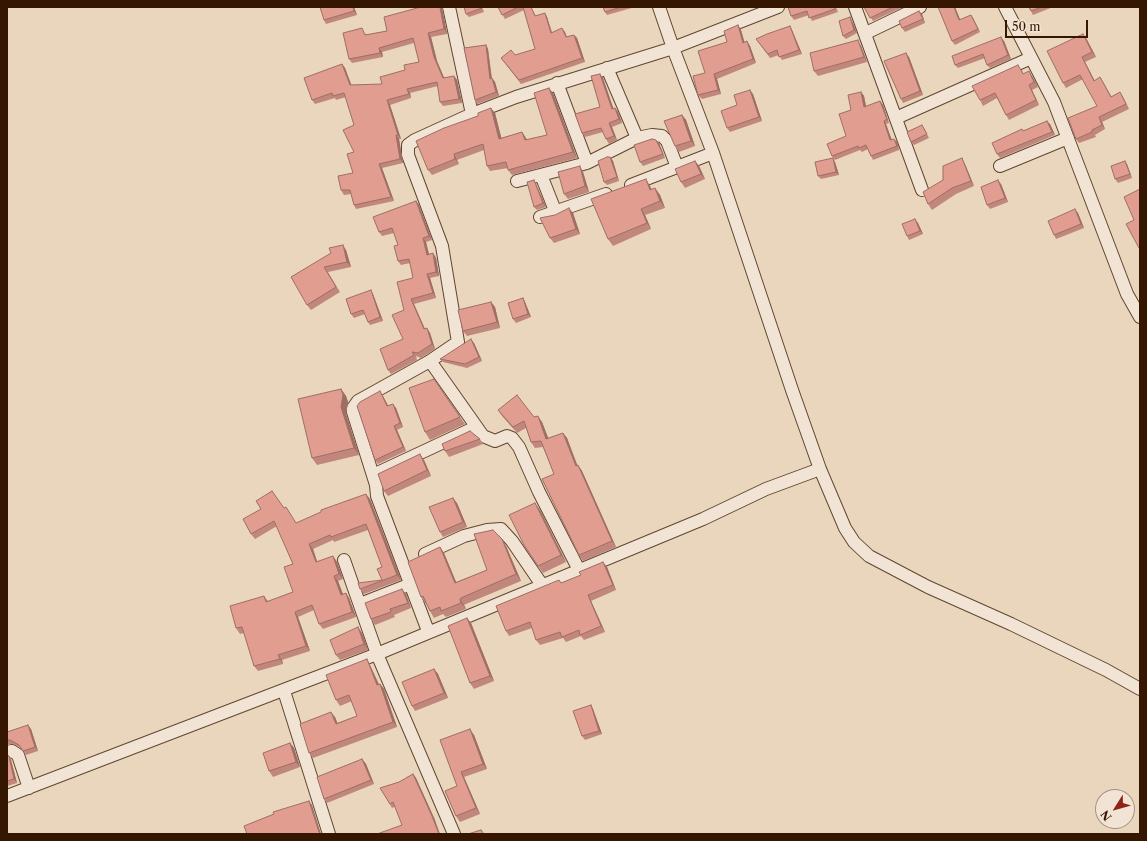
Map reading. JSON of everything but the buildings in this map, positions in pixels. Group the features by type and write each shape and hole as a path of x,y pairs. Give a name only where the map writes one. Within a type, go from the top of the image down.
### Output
{"street":[{"path":"449,7 472,114"},
{"path":"659,7 713,153 820,469 845,528 854,542 869,556 928,587 1011,624 1106,670 1140,689"},
{"path":"428,631 378,496 353,412 355,404 430,361 458,342 442,246 407,150 408,145 415,140 472,114 556,83 673,48 778,7"},
{"path":"855,7 866,33 922,190"},
{"path":"866,33 920,7"},
{"path":"1005,7 1054,102 1127,294 1140,318"},
{"path":"896,118 1031,58"},
{"path":"607,68 637,138"},
{"path":"556,83 587,164"},
{"path":"517,181 587,164 637,138 652,135 662,136 667,141 677,167"},
{"path":"1000,166 1068,138"},
{"path":"540,217 556,213 713,153"},
{"path":"541,175 556,213"},
{"path":"430,361 483,436 496,441 507,436 512,438 519,447 539,492 579,570"},
{"path":"373,475 476,427"},
{"path":"7,796 284,691 377,654 428,631 703,519 766,489 820,469"},
{"path":"403,564 464,536 487,530 500,529 512,541 542,585"},
{"path":"344,560 377,654 454,834"},
{"path":"360,604 411,584"},
{"path":"284,691 329,834"},
{"path":"7,752 15,752 18,756 29,788"}]}
